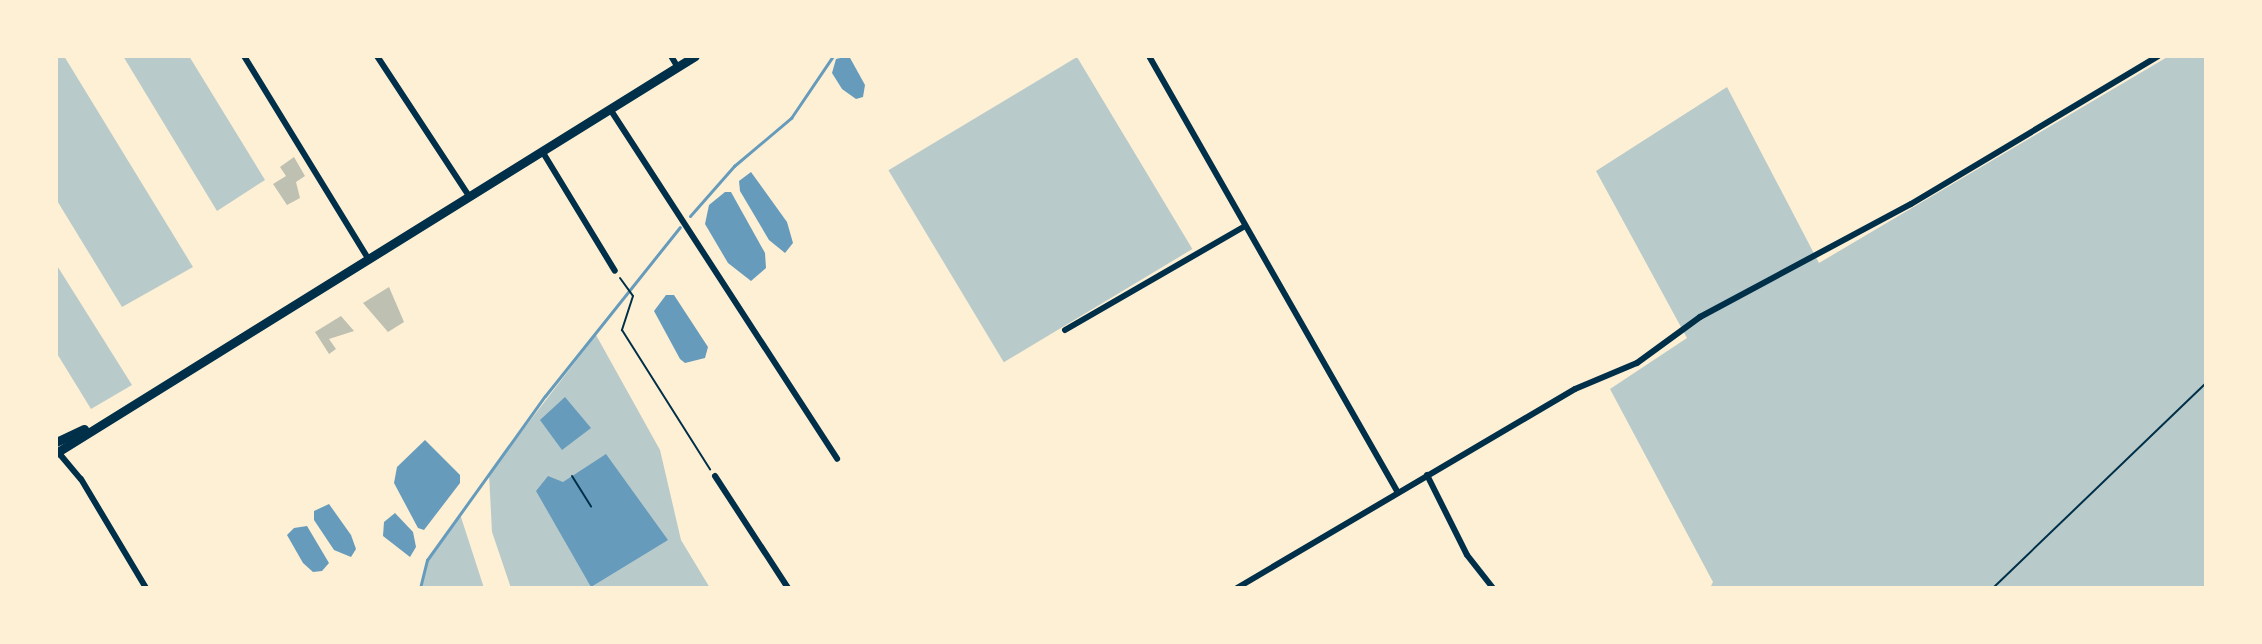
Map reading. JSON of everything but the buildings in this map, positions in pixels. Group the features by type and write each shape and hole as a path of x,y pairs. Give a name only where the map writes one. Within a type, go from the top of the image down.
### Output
{"main road":[{"path":"56,450 369,260 695,56"}],"street":[{"path":"244,56 369,260"},
{"path":"377,56 469,196"},
{"path":"671,56 677,66"},
{"path":"1149,56 1397,491"},
{"path":"1237,588 1378,508 1397,491 1575,389 1637,363 1700,317 1911,204 2158,56"},
{"path":"610,109 837,459"},
{"path":"542,151 615,271"},
{"path":"1065,330 1245,226"},
{"path":"56,450 81,479 146,588"},
{"path":"1427,475 1467,555 1493,588"},
{"path":"715,476 788,588"}],"path":[{"path":"615,271 633,296 622,330 715,476"},
{"path":"1993,588 2206,383"},
{"path":"572,476 591,507"}],"shaded area":[{"path":"56,56 64,56 193,267 122,307 56,199"},
{"path":"123,56 189,56 265,180 217,211"},
{"path":"2169,56 2206,56 2206,588 1710,588 1713,582 1610,389 1687,338 1596,171 1727,87 1819,263"},
{"path":"1077,57 1192,249 1004,362 888,170"},
{"path":"56,264 132,385 91,409 56,352"},
{"path":"596,335 660,450 681,540 710,588 511,588 492,532 489,474"},
{"path":"460,514 484,588 420,588 427,560"}],"water":[{"path":"849,56 865,85 863,97 856,99 842,89 832,73 836,59"},
{"path":"751,172 787,222 793,243 785,253 769,240 740,191 739,181"},
{"path":"725,192 731,192 765,253 766,268 751,281 728,263 705,224 709,205"},
{"path":"666,295 674,295 708,347 705,358 685,363 680,359 654,311"},
{"path":"565,397 591,428 562,450 540,420"},
{"path":"425,440 460,475 460,483 424,530 418,528 394,483 397,467"},
{"path":"606,454 668,540 591,587 536,491 548,476 563,482"},
{"path":"329,504 351,535 356,549 351,557 334,550 314,520 314,511"},
{"path":"395,513 413,532 416,547 410,557 383,536 384,522"},
{"path":"307,526 329,563 322,571 313,572 303,563 287,535 294,528"}],"waterway":[{"path":"690,216 734,166 791,118 833,56"},
{"path":"420,588 427,560 545,396 680,227"}]}
